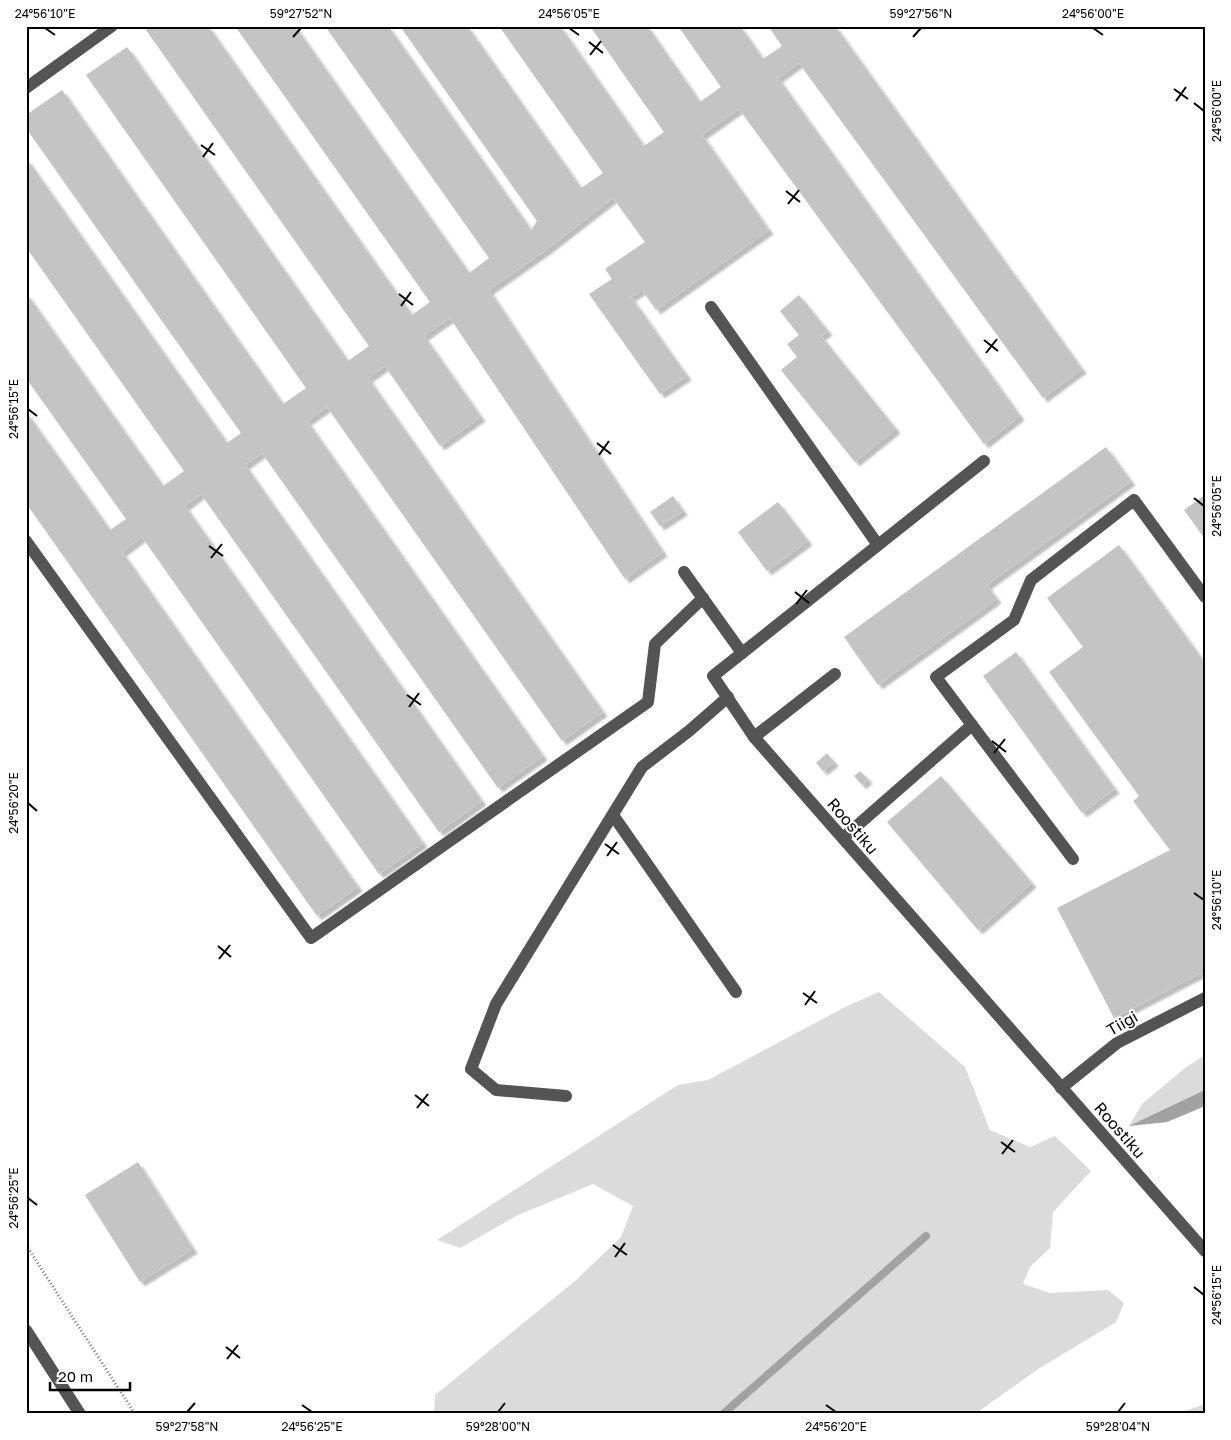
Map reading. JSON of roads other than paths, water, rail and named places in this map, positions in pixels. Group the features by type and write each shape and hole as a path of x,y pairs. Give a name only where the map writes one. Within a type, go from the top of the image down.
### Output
{"street":[{"path":"26,88 112,26"},
{"path":"711,307 878,545"},
{"name":"Roostiku","path":"984,461 713,676 754,736 1205,1250"},
{"path":"1072,859 936,677 1014,620 1031,580 1134,500 1205,597"},
{"path":"26,540 311,938 648,702 655,644 703,598"},
{"path":"684,572 742,652"},
{"path":"754,736 835,674"},
{"path":"566,1096 496,1090 471,1068 496,1004 642,767 689,731 728,697"},
{"path":"843,838 972,725"},
{"path":"612,815 736,992"},
{"name":"Tiigi","path":"1061,1088 1117,1043 1205,998"},
{"path":"26,1330 80,1414"}],"waterway":[{"path":"723,1414 926,1236"}]}
